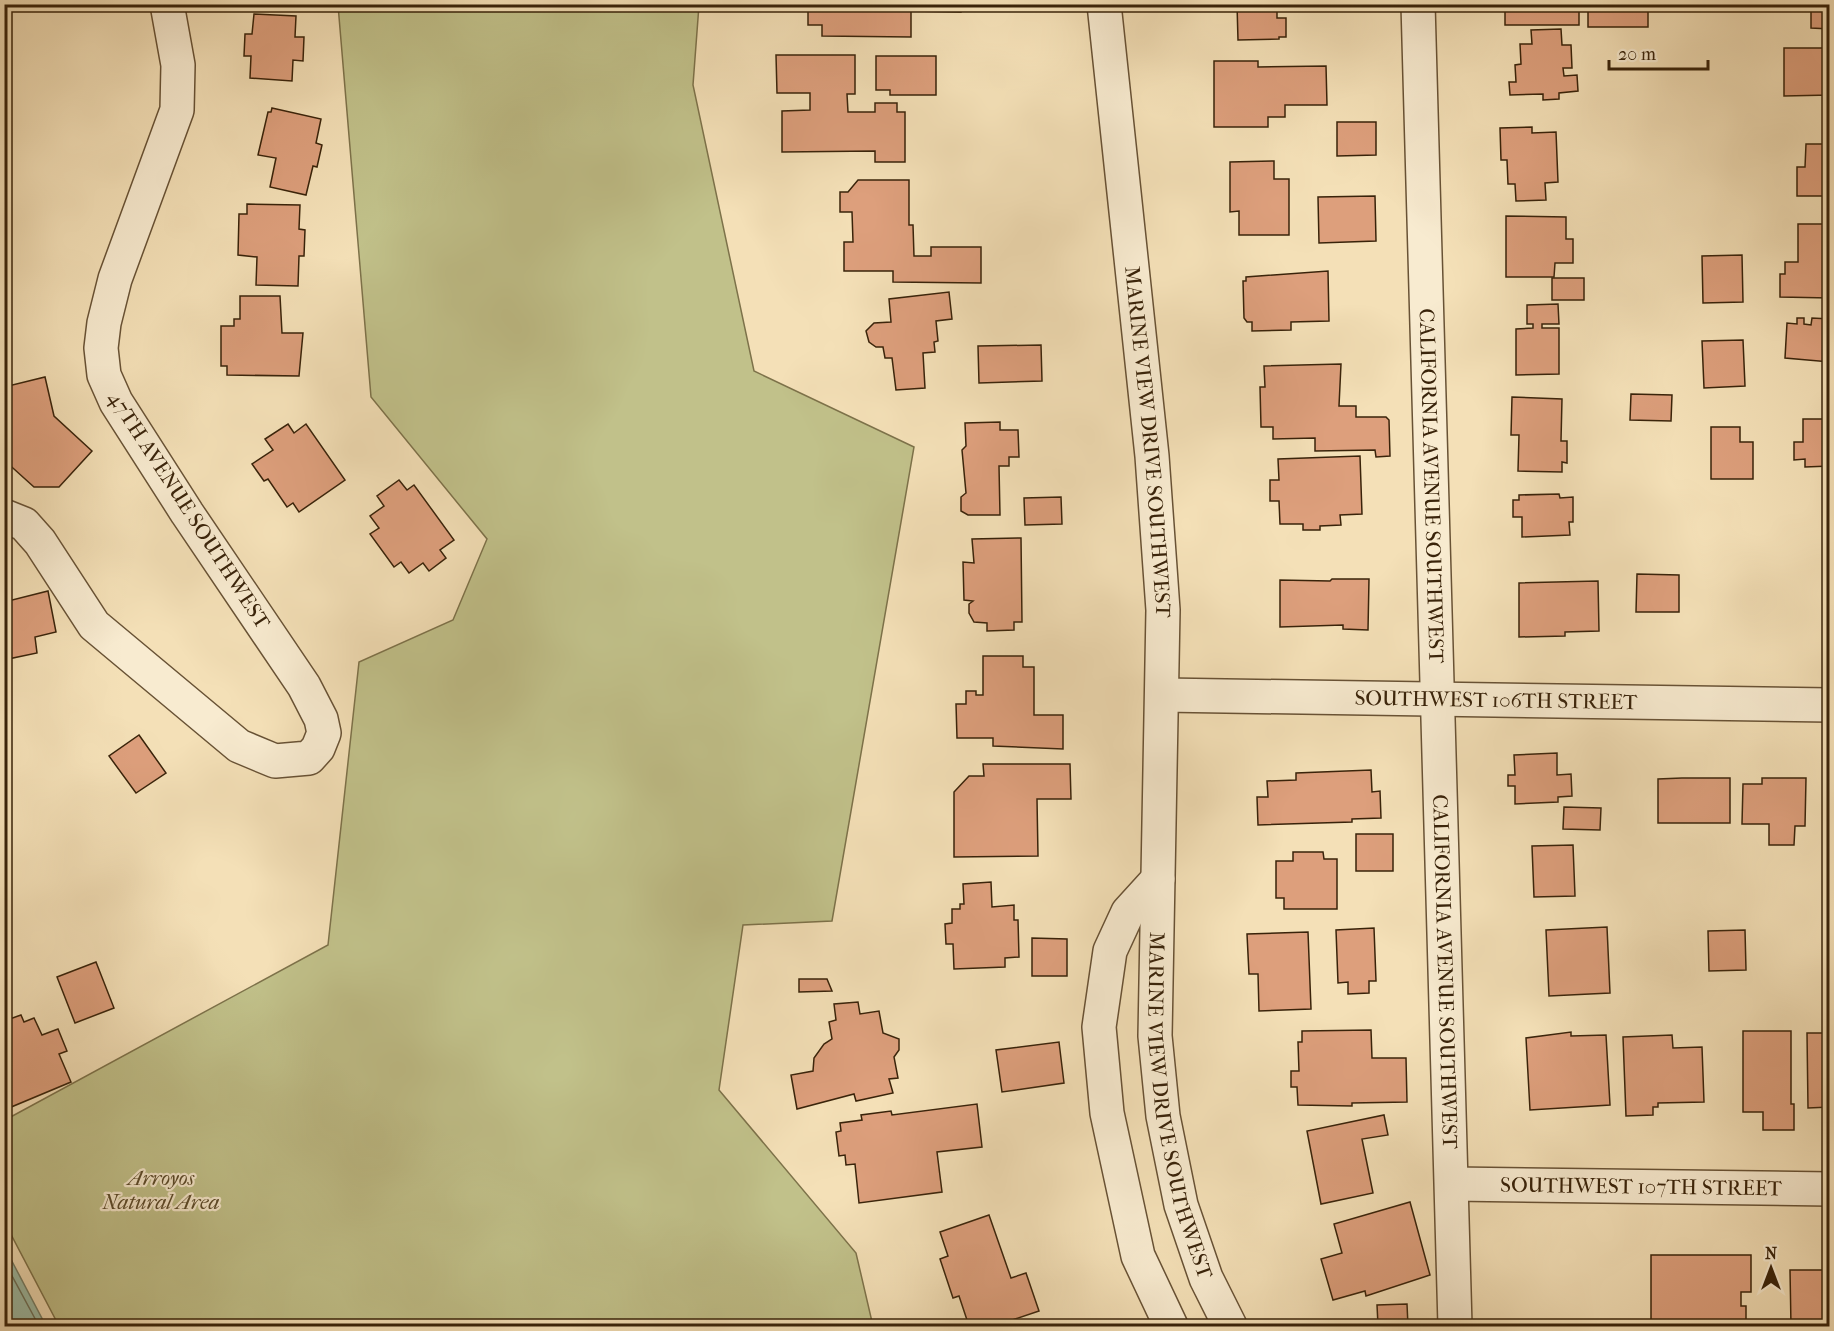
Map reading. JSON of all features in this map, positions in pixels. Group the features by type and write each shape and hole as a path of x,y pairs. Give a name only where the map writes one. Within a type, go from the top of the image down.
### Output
{"street":[{"name":"47TH AVENUE SOUTHWEST","path":"4,516 24,524 40,542 94,625 239,746 276,761 309,758 318,748 324,733 321,719 308,694 174,493 116,402 104,375 101,348 104,323 115,279 177,110 178,65 167,4"},
{"name":"MARINE VIEW DRIVE SOUTHWEST","path":"1104,4 1152,456 1163,610 1164,694 1155,1036 1163,1116 1181,1205 1206,1278 1230,1326"},
{"name":"CALIFORNIA AVENUE SOUTHWEST","path":"1419,4 1455,1326"},
{"name":"SOUTHWEST 106TH STREET","path":"1164,694 1438,701 1830,705"},
{"name":"MARINE VIEW DRIVE SOUTHWEST","path":"1158,879 1128,912 1110,951 1100,1027 1107,1113 1138,1256 1171,1326"},
{"name":"SOUTHWEST 107TH STREET","path":"1452,1184 1830,1189"}],"green space":[{"name":"Arroyos Natural Area","path":"338,5 699,5 693,85 754,371 914,447 832,921 743,925 719,1090 856,1253 873,1326 59,1326 5,1223 5,1120 328,945 359,662 453,620 487,539 371,397"}],"water":[{"path":"5,1248 46,1326 5,1326"}],"building":[{"path":"808,4 962,4 961,12 911,11 911,37 822,36 822,25 808,25"},
{"path":"1237,4 1277,4 1277,18 1286,18 1286,37 1238,40"},
{"path":"1505,4 1579,4 1579,25 1505,25"},
{"path":"1588,4 1648,4 1648,27 1588,27"},
{"path":"1811,4 1830,4 1830,29 1811,28"},
{"path":"254,14 296,16 295,37 304,37 303,61 293,60 292,81 250,78 251,56 244,56 245,34 252,34"},
{"path":"1561,29 1562,45 1571,45 1572,68 1563,68 1564,76 1577,75 1578,91 1559,93 1559,99 1543,100 1543,94 1510,95 1509,82 1516,82 1515,65 1521,64 1520,44 1532,44 1531,30"},
{"path":"1784,48 1830,48 1830,95 1784,96"},
{"path":"776,55 855,55 855,94 847,94 848,112 875,112 875,103 897,103 897,112 905,112 905,162 875,162 875,151 782,152 782,111 810,110 810,93 777,93"},
{"path":"876,56 936,56 936,95 890,95 890,90 876,90"},
{"path":"1214,61 1258,61 1258,67 1326,66 1327,105 1285,105 1285,117 1268,117 1268,127 1214,127"},
{"path":"272,108 321,119 316,143 322,145 317,167 313,166 306,195 270,187 276,158 258,155 268,112 271,112"},
{"path":"1337,122 1376,122 1376,155 1337,156"},
{"path":"1532,127 1532,133 1556,132 1558,182 1545,183 1546,200 1516,201 1515,184 1508,184 1507,160 1501,160 1500,128"},
{"path":"1806,144 1830,144 1830,196 1797,196 1797,167 1805,167"},
{"path":"1274,161 1274,179 1289,179 1289,235 1239,235 1239,211 1230,212 1230,162"},
{"path":"858,180 909,180 909,225 913,225 914,256 931,256 931,247 981,247 981,283 893,282 893,271 844,271 844,242 853,242 852,212 840,212 840,192 848,192"},
{"path":"1375,196 1376,241 1319,243 1318,197"},
{"path":"247,204 300,205 299,229 305,230 304,256 299,256 298,286 256,285 257,257 238,255 239,214 247,214"},
{"path":"1506,216 1566,217 1566,239 1573,239 1573,263 1555,263 1554,277 1506,277"},
{"path":"1798,224 1830,224 1830,298 1780,297 1780,274 1785,274 1785,262 1798,262"},
{"path":"1742,255 1743,302 1703,303 1702,256"},
{"path":"1328,271 1329,321 1291,322 1291,330 1252,331 1252,322 1247,322 1244,318 1243,281 1246,281 1246,277"},
{"path":"1552,278 1584,278 1584,300 1552,300"},
{"path":"949,292 952,319 936,321 938,341 934,342 935,352 923,353 925,388 896,390 892,358 885,358 883,347 876,347 869,342 866,331 874,323 891,322 889,299"},
{"path":"240,296 280,296 282,333 303,333 299,376 227,375 227,366 221,366 221,326 234,326 234,319 240,319"},
{"path":"1558,304 1559,324 1542,324 1542,328 1559,328 1559,374 1516,375 1516,329 1533,328 1533,324 1527,324 1527,305"},
{"path":"1797,318 1804,318 1804,324 1811,325 1812,318 1830,319 1830,362 1785,358 1787,323 1797,324"},
{"path":"1743,340 1745,386 1704,388 1702,341"},
{"path":"1041,345 1042,381 979,383 978,346"},
{"path":"1341,364 1339,406 1356,406 1356,417 1386,417 1389,420 1390,456 1376,457 1375,450 1315,451 1315,438 1273,439 1273,427 1261,427 1260,387 1265,387 1264,366"},
{"path":"45,377 54,416 92,451 59,487 34,487 4,460 4,387"},
{"path":"1631,394 1672,395 1671,421 1630,420"},
{"path":"1512,397 1562,399 1561,441 1567,441 1567,463 1562,462 1562,472 1518,471 1519,435 1511,435"},
{"path":"1803,419 1830,419 1830,466 1805,467 1805,459 1794,460 1794,442 1803,442"},
{"path":"1000,422 1000,430 1018,430 1019,457 1009,457 1009,466 999,466 1000,515 968,515 961,511 961,497 966,493 962,450 966,446 965,423"},
{"path":"288,424 294,433 306,424 345,480 299,512 293,503 287,507 268,479 264,481 252,464 273,450 265,439"},
{"path":"1711,427 1740,427 1740,442 1753,442 1753,479 1711,479"},
{"path":"1360,456 1362,514 1340,515 1341,525 1320,526 1320,530 1303,530 1303,524 1280,524 1279,501 1270,501 1270,480 1279,480 1278,459"},
{"path":"399,480 407,490 414,485 454,540 440,550 446,558 429,571 423,563 409,573 401,562 394,567 370,534 379,528 370,516 384,506 377,496"},
{"path":"1559,494 1560,498 1573,497 1573,522 1569,522 1570,535 1522,537 1522,517 1513,517 1513,500 1519,500 1519,495"},
{"path":"1061,497 1062,524 1025,525 1024,498"},
{"path":"1021,538 1022,622 1014,622 1014,630 987,631 987,623 974,622 969,613 969,604 973,601 964,600 963,562 974,563 972,539"},
{"path":"1637,574 1679,575 1679,612 1636,612"},
{"path":"1332,579 1369,579 1368,630 1343,629 1343,625 1280,627 1280,580 1330,581"},
{"path":"1598,581 1599,631 1565,632 1565,636 1519,637 1519,583"},
{"path":"48,591 56,632 35,637 37,653 8,659 4,645 4,602"},
{"path":"983,656 1023,656 1023,667 1034,667 1034,715 1063,715 1063,749 993,746 993,738 957,738 956,704 966,704 966,691 976,691 976,695 983,695"},
{"path":"139,735 166,773 136,793 109,756"},
{"path":"1557,753 1557,775 1571,774 1572,796 1558,797 1558,802 1515,804 1515,786 1508,786 1508,775 1515,775 1514,755"},
{"path":"983,764 1070,764 1071,799 1037,799 1038,856 954,857 954,792 969,776 984,776"},
{"path":"1371,770 1372,792 1380,791 1381,818 1352,819 1352,822 1258,825 1257,797 1268,797 1267,781 1296,780 1296,773"},
{"path":"1730,778 1730,823 1658,823 1658,779"},
{"path":"1762,778 1806,778 1805,826 1795,826 1794,845 1769,845 1769,824 1742,824 1743,784 1762,784"},
{"path":"1564,807 1601,808 1600,830 1563,829"},
{"path":"1356,834 1393,834 1393,871 1356,871"},
{"path":"1573,845 1575,896 1534,897 1532,846"},
{"path":"1293,852 1323,852 1324,859 1337,859 1337,909 1284,909 1284,898 1276,898 1276,861 1293,861"},
{"path":"991,882 992,907 1014,905 1014,920 1018,920 1019,957 1005,958 1005,967 954,969 953,944 946,944 945,924 952,923 952,909 960,909 960,904 964,904 963,884"},
{"path":"1607,927 1610,993 1549,996 1546,930"},
{"path":"1374,928 1376,981 1369,981 1369,993 1348,994 1348,982 1338,983 1336,930"},
{"path":"1745,930 1746,970 1709,971 1708,931"},
{"path":"1308,932 1311,1009 1259,1011 1258,974 1249,974 1247,934"},
{"path":"1032,938 1067,939 1067,976 1032,976"},
{"path":"96,962 114,1008 75,1023 57,977"},
{"path":"799,979 827,979 832,991 799,992"},
{"path":"858,1002 860,1014 879,1011 883,1033 899,1039 899,1050 894,1057 898,1078 889,1079 893,1093 856,1101 854,1094 797,1109 791,1075 813,1071 814,1058 824,1044 832,1039 829,1022 836,1020 834,1004"},
{"path":"21,1015 24,1022 34,1018 42,1035 58,1029 67,1051 59,1054 71,1082 4,1110 4,1021"},
{"path":"1371,1030 1372,1058 1406,1058 1407,1102 1352,1103 1352,1106 1298,1105 1297,1087 1291,1087 1291,1071 1299,1071 1298,1042 1302,1042 1302,1031"},
{"path":"1743,1031 1791,1031 1791,1104 1794,1104 1794,1130 1763,1130 1763,1112 1743,1112"},
{"path":"1571,1032 1571,1036 1606,1035 1610,1105 1530,1110 1526,1038"},
{"path":"1807,1033 1830,1033 1830,1107 1808,1108"},
{"path":"1672,1035 1673,1048 1702,1047 1704,1102 1658,1103 1658,1107 1653,1107 1653,1115 1626,1116 1623,1037"},
{"path":"1059,1042 1064,1083 1002,1092 996,1050"},
{"path":"977,1104 982,1147 937,1152 942,1192 859,1203 855,1164 846,1165 845,1155 839,1156 836,1132 841,1131 840,1123 862,1120 861,1115 891,1111 892,1115"},
{"path":"1384,1115 1388,1135 1362,1139 1373,1193 1321,1204 1307,1131"},
{"path":"1410,1202 1430,1275 1366,1296 1365,1291 1333,1300 1321,1259 1342,1253 1334,1224"},
{"path":"989,1215 1011,1278 1026,1273 1039,1311 994,1326 969,1326 959,1296 953,1298 940,1259 948,1256 940,1232"},
{"path":"1651,1255 1751,1255 1751,1292 1741,1292 1741,1306 1746,1306 1746,1320 1651,1321"},
{"path":"1790,1270 1830,1270 1830,1326 1791,1326"},
{"path":"1407,1304 1408,1326 1375,1326 1378,1325 1377,1305"}]}
